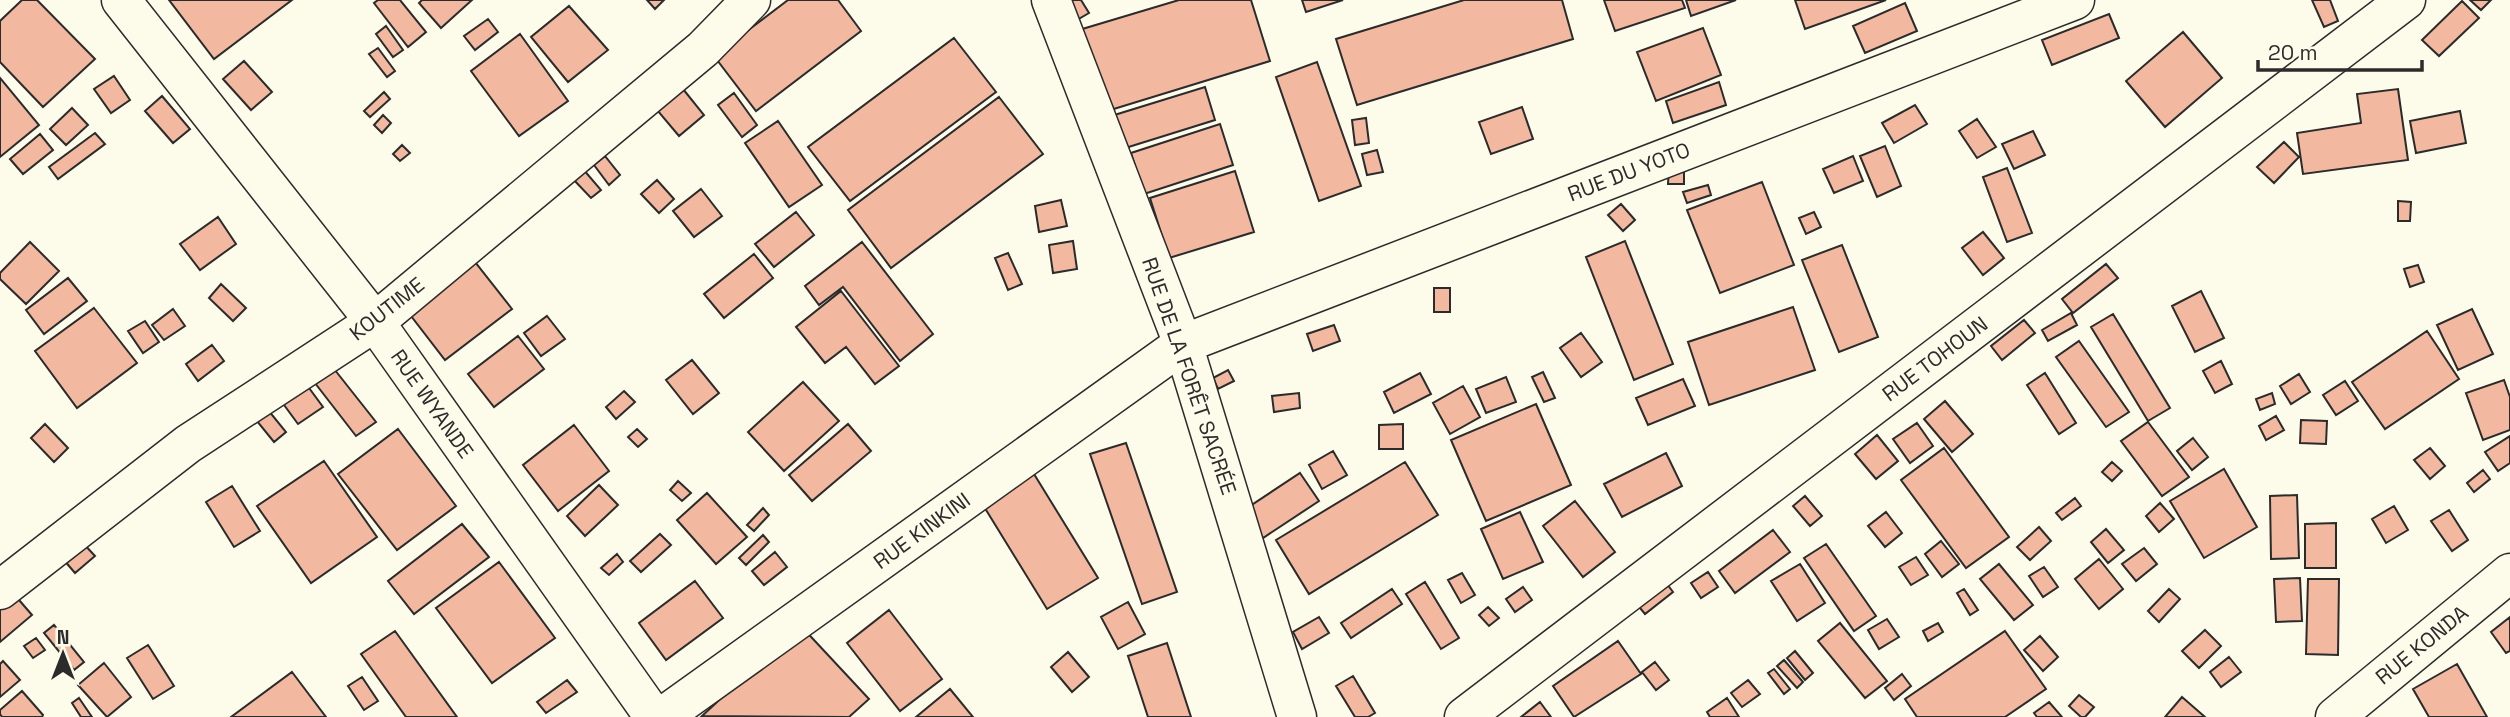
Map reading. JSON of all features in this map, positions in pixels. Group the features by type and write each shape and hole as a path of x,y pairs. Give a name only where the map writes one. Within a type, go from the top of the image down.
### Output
{"street":[{"name":"RUE WYANDE","path":"121,0 375,322 654,717"},
{"name":"KOUTIME","path":"0,590 188,444 375,322 704,49 751,0"},
{"name":"RUE DE LA FORÊT SACRÉE","path":"1051,0 1183,344 1297,717"},
{"name":"RUE DU YOTO","path":"1183,344 2075,0"},
{"name":"RUE TOHOUN","path":"1464,717 2406,0"},
{"name":"RUE KINKINI","path":"662,717 1183,344"},
{"name":"RUE KONDA","path":"2335,717 2510,573"}],"building":[{"path":"22,0 37,0 95,59 43,107 0,62 0,21"},
{"path":"169,0 292,0 214,59"},
{"path":"378,0 400,0 426,32 408,47 374,3"},
{"path":"422,0 472,0 441,28 419,3"},
{"path":"647,0 664,0 655,9"},
{"path":"788,0 838,0 861,31 756,111 714,56"},
{"path":"1065,0 1081,0 1089,13 1075,21"},
{"path":"1179,0 1251,0 1270,61 1104,112 1079,30"},
{"path":"1302,0 1343,0 1306,12"},
{"path":"1464,0 1562,0 1573,39 1357,105 1336,39"},
{"path":"1604,0 1682,0 1685,8 1615,31"},
{"path":"1686,0 1736,0 1691,16"},
{"path":"1795,0 1886,0 1805,29"},
{"path":"2312,0 2330,0 2338,21 2324,27"},
{"path":"2470,0 2491,0 2481,10"},
{"path":"2462,1 2479,18 2439,56 2422,40"},
{"path":"1905,3 1917,31 1865,53 1853,26"},
{"path":"569,6 608,50 568,82 531,37"},
{"path":"2109,14 2119,38 2052,65 2042,40"},
{"path":"488,19 498,32 475,50 464,36"},
{"path":"386,26 403,50 393,57 376,34"},
{"path":"1703,28 1721,75 1656,101 1637,52"},
{"path":"2183,32 2222,78 2165,127 2126,81"},
{"path":"520,34 568,101 519,136 471,71"},
{"path":"954,38 996,92 850,201 808,147"},
{"path":"378,48 395,71 387,77 369,54"},
{"path":"244,61 272,92 251,110 223,79"},
{"path":"1317,62 1361,186 1319,201 1276,77"},
{"path":"114,76 130,100 111,113 94,89"},
{"path":"0,78 39,125 0,157"},
{"path":"1719,82 1726,105 1673,123 1666,101"},
{"path":"1205,87 1215,120 1119,150 1108,117"},
{"path":"683,89 704,115 679,136 657,110"},
{"path":"2398,89 2408,160 2303,174 2297,133 2361,123 2357,94"},
{"path":"384,92 390,99 370,117 364,111"},
{"path":"734,93 757,125 742,137 718,105"},
{"path":"162,96 190,129 173,143 145,111"},
{"path":"999,97 1043,154 891,268 848,210"},
{"path":"1915,105 1927,124 1894,143 1882,123"},
{"path":"1522,107 1533,139 1491,154 1479,122"},
{"path":"72,108 88,125 66,145 50,129"},
{"path":"2460,111 2466,143 2416,153 2410,121"},
{"path":"383,115 391,123 382,133 374,125"},
{"path":"1366,118 1369,143 1355,145 1352,120"},
{"path":"1977,119 1996,147 1977,158 1959,131"},
{"path":"778,121 822,185 789,207 745,143"},
{"path":"1220,124 1233,165 1144,194 1131,153"},
{"path":"2033,131 2045,155 2014,169 2002,144"},
{"path":"95,133 105,144 58,179 49,167"},
{"path":"40,134 53,150 23,174 10,159"},
{"path":"2284,142 2299,157 2274,183 2257,167"},
{"path":"402,145 410,153 400,161 393,154"},
{"path":"1885,146 1901,186 1877,197 1860,156"},
{"path":"1377,150 1383,172 1367,175 1362,154"},
{"path":"605,156 620,175 609,185 594,165"},
{"path":"1853,156 1863,181 1834,193 1823,169"},
{"path":"1669,166 1684,167 1684,184 1668,184"},
{"path":"2007,168 2032,233 2007,242 1983,177"},
{"path":"583,169 601,190 591,198 572,178"},
{"path":"1235,171 1254,232 1169,258 1150,198"},
{"path":"657,180 674,199 659,213 641,194"},
{"path":"1762,182 1794,265 1720,293 1687,210"},
{"path":"1708,185 1711,195 1687,203 1683,192"},
{"path":"701,189 722,216 694,237 673,211"},
{"path":"1061,200 1067,226 1039,232 1035,206"},
{"path":"2398,201 2411,202 2410,221 2398,221"},
{"path":"1621,204 1635,220 1623,231 1608,215"},
{"path":"796,212 814,235 774,267 755,244"},
{"path":"1814,212 1821,227 1806,234 1799,218"},
{"path":"218,217 236,244 200,270 180,244"},
{"path":"1983,232 2004,258 1983,275 1962,248"},
{"path":"1073,241 1077,269 1053,273 1049,245"},
{"path":"1625,241 1673,364 1634,380 1586,257"},
{"path":"30,242 59,271 26,304 0,279 0,273"},
{"path":"862,242 933,334 900,361 843,287 819,305 805,286"},
{"path":"1842,245 1878,337 1839,352 1802,260"},
{"path":"468,253 512,309 445,360 401,303"},
{"path":"1008,253 1022,284 1008,290 995,258"},
{"path":"754,254 773,278 724,318 704,294"},
{"path":"2106,264 2118,278 2073,313 2062,299"},
{"path":"2418,265 2424,282 2410,287 2404,269"},
{"path":"68,278 87,301 44,334 26,310"},
{"path":"221,284 246,308 233,321 209,298"},
{"path":"1434,288 1450,288 1450,312 1434,312"},
{"path":"841,291 899,366 875,384 846,347 825,363 796,327"},
{"path":"2201,291 2224,338 2195,352 2172,306"},
{"path":"1793,307 1815,370 1709,405 1688,342"},
{"path":"94,308 137,363 77,408 35,351"},
{"path":"173,309 185,326 164,340 152,325"},
{"path":"2472,309 2493,354 2458,370 2437,325"},
{"path":"2071,313 2077,325 2048,341 2042,330"},
{"path":"2113,314 2170,408 2148,421 2091,327"},
{"path":"547,316 565,339 541,356 524,333"},
{"path":"2024,320 2035,333 2002,360 1991,346"},
{"path":"145,321 159,342 143,353 128,331"},
{"path":"1334,325 1340,341 1313,351 1307,334"},
{"path":"2427,331 2459,379 2385,429 2352,382"},
{"path":"1581,333 1602,362 1581,377 1560,348"},
{"path":"518,336 544,369 494,407 468,374"},
{"path":"2079,341 2129,412 2106,427 2056,357"},
{"path":"212,345 224,361 198,381 186,364"},
{"path":"327,360 376,422 356,436 308,374"},
{"path":"692,360 719,393 693,414 666,380"},
{"path":"2221,361 2232,384 2215,393 2203,371"},
{"path":"1228,370 1234,381 1218,389 1213,378"},
{"path":"1543,372 1555,398 1544,402 1532,377"},
{"path":"1420,373 1431,394 1394,413 1384,392"},
{"path":"2045,373 2076,423 2059,434 2027,385"},
{"path":"2299,374 2310,392 2291,404 2280,386"},
{"path":"301,377 323,407 298,424 276,394"},
{"path":"1506,377 1516,402 1486,413 1476,389"},
{"path":"1683,379 1695,406 1648,425 1636,398"},
{"path":"2504,380 2510,397 2510,430 2483,440 2466,393"},
{"path":"2345,381 2358,401 2336,415 2323,395"},
{"path":"803,382 839,421 784,471 748,432"},
{"path":"1463,386 1480,417 1450,434 1433,403"},
{"path":"624,391 635,402 616,419 606,407"},
{"path":"1299,393 1300,408 1274,412 1272,396"},
{"path":"2272,393 2275,404 2260,410 2256,399"},
{"path":"1945,401 1973,434 1952,452 1924,419"},
{"path":"1536,404 1571,485 1486,521 1451,440"},
{"path":"264,405 286,432 274,442 252,415"},
{"path":"2276,416 2284,430 2266,440 2259,426"},
{"path":"2301,420 2327,421 2326,444 2300,443"},
{"path":"2148,422 2189,477 2162,496 2121,441"},
{"path":"1917,423 1933,446 1910,463 1893,439"},
{"path":"45,424 68,448 54,462 31,438"},
{"path":"848,424 871,451 812,501 789,475"},
{"path":"1403,424 1403,449 1379,449 1379,425"},
{"path":"574,425 609,471 558,511 523,465"},
{"path":"398,429 456,506 397,550 338,474"},
{"path":"637,429 647,439 638,447 628,437"},
{"path":"1877,435 1898,461 1876,479 1855,454"},
{"path":"2510,436 2510,463 2498,471 2485,452"},
{"path":"2193,438 2208,457 2192,470 2177,451"},
{"path":"1126,443 1177,592 1142,604 1090,454"},
{"path":"1944,448 2009,537 1966,568 1901,480"},
{"path":"2430,448 2445,466 2430,479 2414,460"},
{"path":"1333,451 1347,475 1322,489 1309,465"},
{"path":"1666,453 1682,486 1622,517 1604,484"},
{"path":"324,461 377,537 311,583 257,506"},
{"path":"1405,462 1438,515 1309,594 1276,540"},
{"path":"2112,462 2122,471 2112,481 2102,472"},
{"path":"2224,469 2257,527 2204,558 2170,501"},
{"path":"2483,470 2490,479 2474,492 2467,483"},
{"path":"1300,473 1319,501 1263,538 1244,510"},
{"path":"1034,474 1098,578 1047,609 983,505"},
{"path":"678,481 691,493 682,501 670,490"},
{"path":"599,485 618,505 585,536 567,516"},
{"path":"232,486 260,531 234,547 206,502"},
{"path":"707,493 747,537 716,564 677,520"},
{"path":"2297,495 2299,558 2271,559 2270,496"},
{"path":"1805,496 1822,516 1810,526 1793,506"},
{"path":"2075,498 2081,506 2062,520 2056,513"},
{"path":"1575,501 1615,552 1583,577 1543,526"},
{"path":"2160,503 2174,519 2159,532 2146,516"},
{"path":"2394,506 2408,530 2386,543 2372,519"},
{"path":"763,508 769,515 754,531 747,525"},
{"path":"2449,510 2468,540 2452,551 2431,521"},
{"path":"1520,512 1543,562 1503,579 1481,529"},
{"path":"1886,512 1902,533 1885,547 1868,526"},
{"path":"2336,523 2336,568 2305,568 2305,524"},
{"path":"462,524 489,557 414,614 388,581"},
{"path":"2039,527 2051,541 2030,560 2017,547"},
{"path":"2106,529 2124,550 2108,563 2091,542"},
{"path":"1773,530 1790,552 1735,593 1719,571"},
{"path":"660,534 671,545 641,572 630,561"},
{"path":"763,535 769,542 746,565 739,558"},
{"path":"1941,541 1959,564 1942,577 1925,554"},
{"path":"82,542 95,556 75,573 63,559"},
{"path":"1826,544 1876,616 1854,631 1804,558"},
{"path":"2144,548 2157,564 2136,581 2122,564"},
{"path":"775,552 787,567 764,585 752,571"},
{"path":"617,554 623,562 609,575 601,568"},
{"path":"1916,557 1928,575 1911,585 1899,567"},
{"path":"2099,559 2123,589 2099,609 2075,579"},
{"path":"499,562 555,638 492,683 436,608"},
{"path":"1800,564 1825,603 1797,621 1771,581"},
{"path":"1999,564 2033,605 2014,620 1980,579"},
{"path":"2044,567 2058,587 2043,597 2029,576"},
{"path":"1708,572 1718,587 1701,598 1691,583"},
{"path":"1462,573 1475,595 1461,603 1448,580"},
{"path":"2300,578 2302,621 2276,622 2274,579"},
{"path":"2308,579 2339,579 2338,655 2306,654"},
{"path":"1664,580 1673,592 1645,614 1635,602"},
{"path":"695,581 723,618 666,660 639,623"},
{"path":"1425,582 1459,638 1441,649 1406,594"},
{"path":"1523,587 1532,600 1515,612 1506,599"},
{"path":"1392,589 1402,604 1351,638 1341,623"},
{"path":"1964,589 1978,610 1970,615 1957,593"},
{"path":"2169,589 2180,599 2159,622 2148,611"},
{"path":"13,593 32,615 0,642 0,604"},
{"path":"1128,602 1145,634 1118,649 1101,617"},
{"path":"1488,607 1499,618 1489,626 1479,615"},
{"path":"889,610 942,679 900,711 847,643"},
{"path":"1319,617 1329,633 1302,649 1293,632"},
{"path":"2510,617 2510,651 2506,653 2491,632"},
{"path":"1887,619 1899,637 1879,649 1868,630"},
{"path":"1840,623 1887,681 1865,698 1818,641"},
{"path":"1938,623 1943,632 1928,641 1923,631"},
{"path":"54,625 84,662 74,670 44,633"},
{"path":"800,625 869,699 849,717 702,716"},
{"path":"2205,630 2221,646 2199,668 2182,651"},
{"path":"395,631 457,717 406,717 361,654"},
{"path":"2005,631 2046,689 2005,717 1917,717 1905,699"},
{"path":"2040,636 2058,657 2043,671 2024,650"},
{"path":"36,638 45,650 33,658 24,646"},
{"path":"1618,641 1641,674 1574,717 1553,686"},
{"path":"1167,643 1191,717 1148,717 1128,656"},
{"path":"148,645 174,686 153,699 127,658"},
{"path":"1795,651 1813,673 1805,680 1787,658"},
{"path":"1068,652 1089,677 1072,692 1051,667"},
{"path":"2229,657 2241,672 2221,687 2210,672"},
{"path":"1784,660 1803,682 1797,688 1777,666"},
{"path":"3,661 20,680 0,697 0,664"},
{"path":"1655,662 1669,680 1656,690 1642,672"},
{"path":"104,663 131,697 107,717 78,685"},
{"path":"2457,664 2487,717 2429,717 2413,689"},
{"path":"1774,669 1790,689 1784,694 1768,673"},
{"path":"292,672 326,717 231,717"},
{"path":"1902,674 1911,686 1894,700 1885,688"},
{"path":"1353,676 1375,713 1368,717 1355,717 1336,686"},
{"path":"362,677 378,701 364,710 348,686"},
{"path":"567,680 577,692 546,713 537,702"},
{"path":"1748,680 1760,694 1742,707 1731,693"},
{"path":"950,689 973,717 916,717"},
{"path":"22,691 42,717 2,717 0,710"},
{"path":"2079,695 2094,707 2085,717 2081,717 2069,706"},
{"path":"2182,697 2205,717 2165,717"},
{"path":"79,698 92,717 81,717 72,703"},
{"path":"1727,698 1739,717 1710,717 1707,712"},
{"path":"1540,702 1551,717 1521,717"},
{"path":"2049,702 2062,717 2037,717 2034,713"}]}
